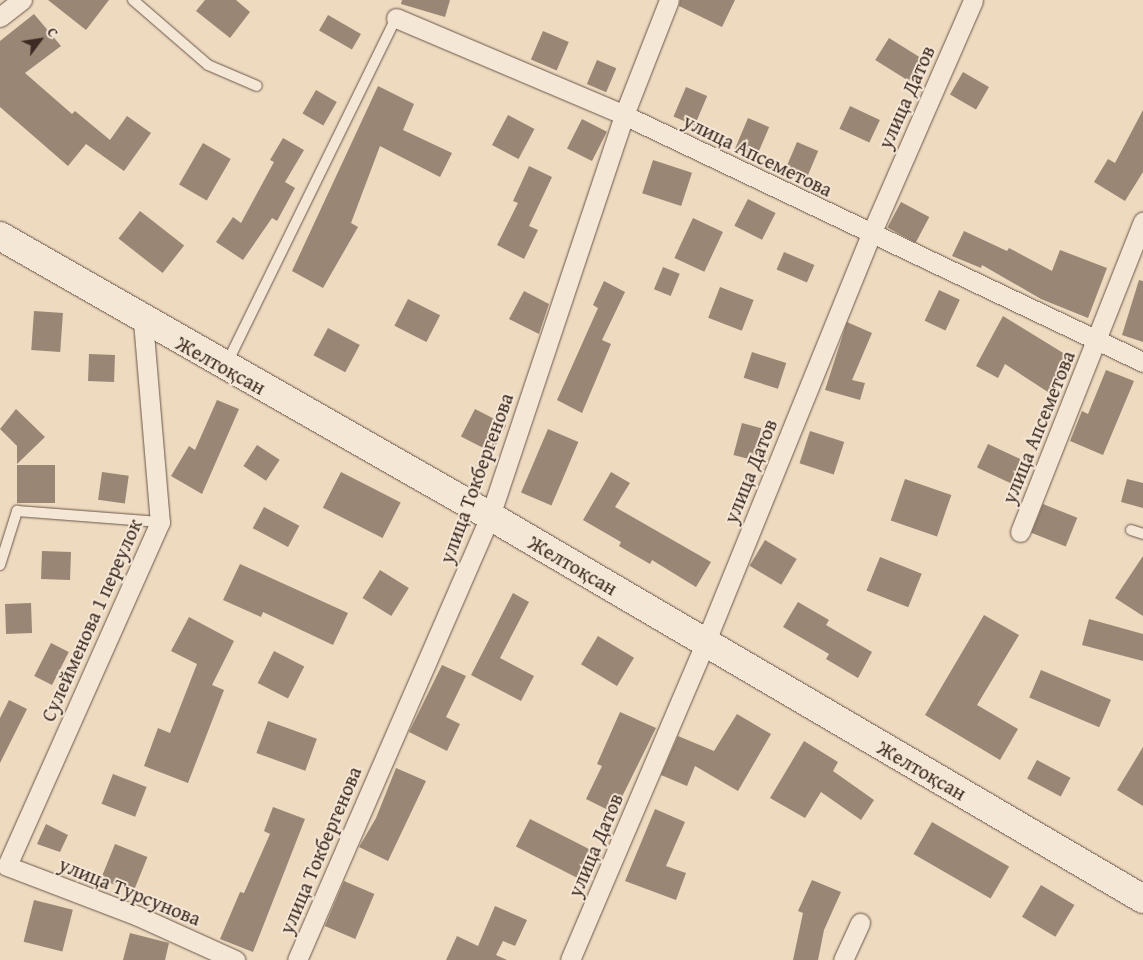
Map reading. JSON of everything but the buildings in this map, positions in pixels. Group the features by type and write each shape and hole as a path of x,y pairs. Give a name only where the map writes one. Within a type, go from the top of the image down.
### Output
{"street":[{"path":"0,17 22,0"},
{"name":"улица Токбергенова","path":"298,960 490,516 624,115 669,0"},
{"name":"улица Датов","path":"570,960 705,643 871,234 973,0"},
{"name":"улица Апсеметова","path":"396,18 624,115 1143,362"},
{"name":"улица Апсеметова","path":"1020,532 1143,222"},
{"name":"Желтоқсан","path":"0,236 143,321 490,516 1143,899"},
{"name":"Сулейменова 1 переулок","path":"3,866 160,522 143,321"},
{"name":"улица Турсунова","path":"3,866 138,916 236,960"},
{"path":"843,960 860,923"}],"lane":[{"path":"133,0 208,65 257,86"},
{"path":"225,367 396,18"},
{"path":"0,565 17,511 160,522"},
{"path":"1131,530 1143,534"}]}
